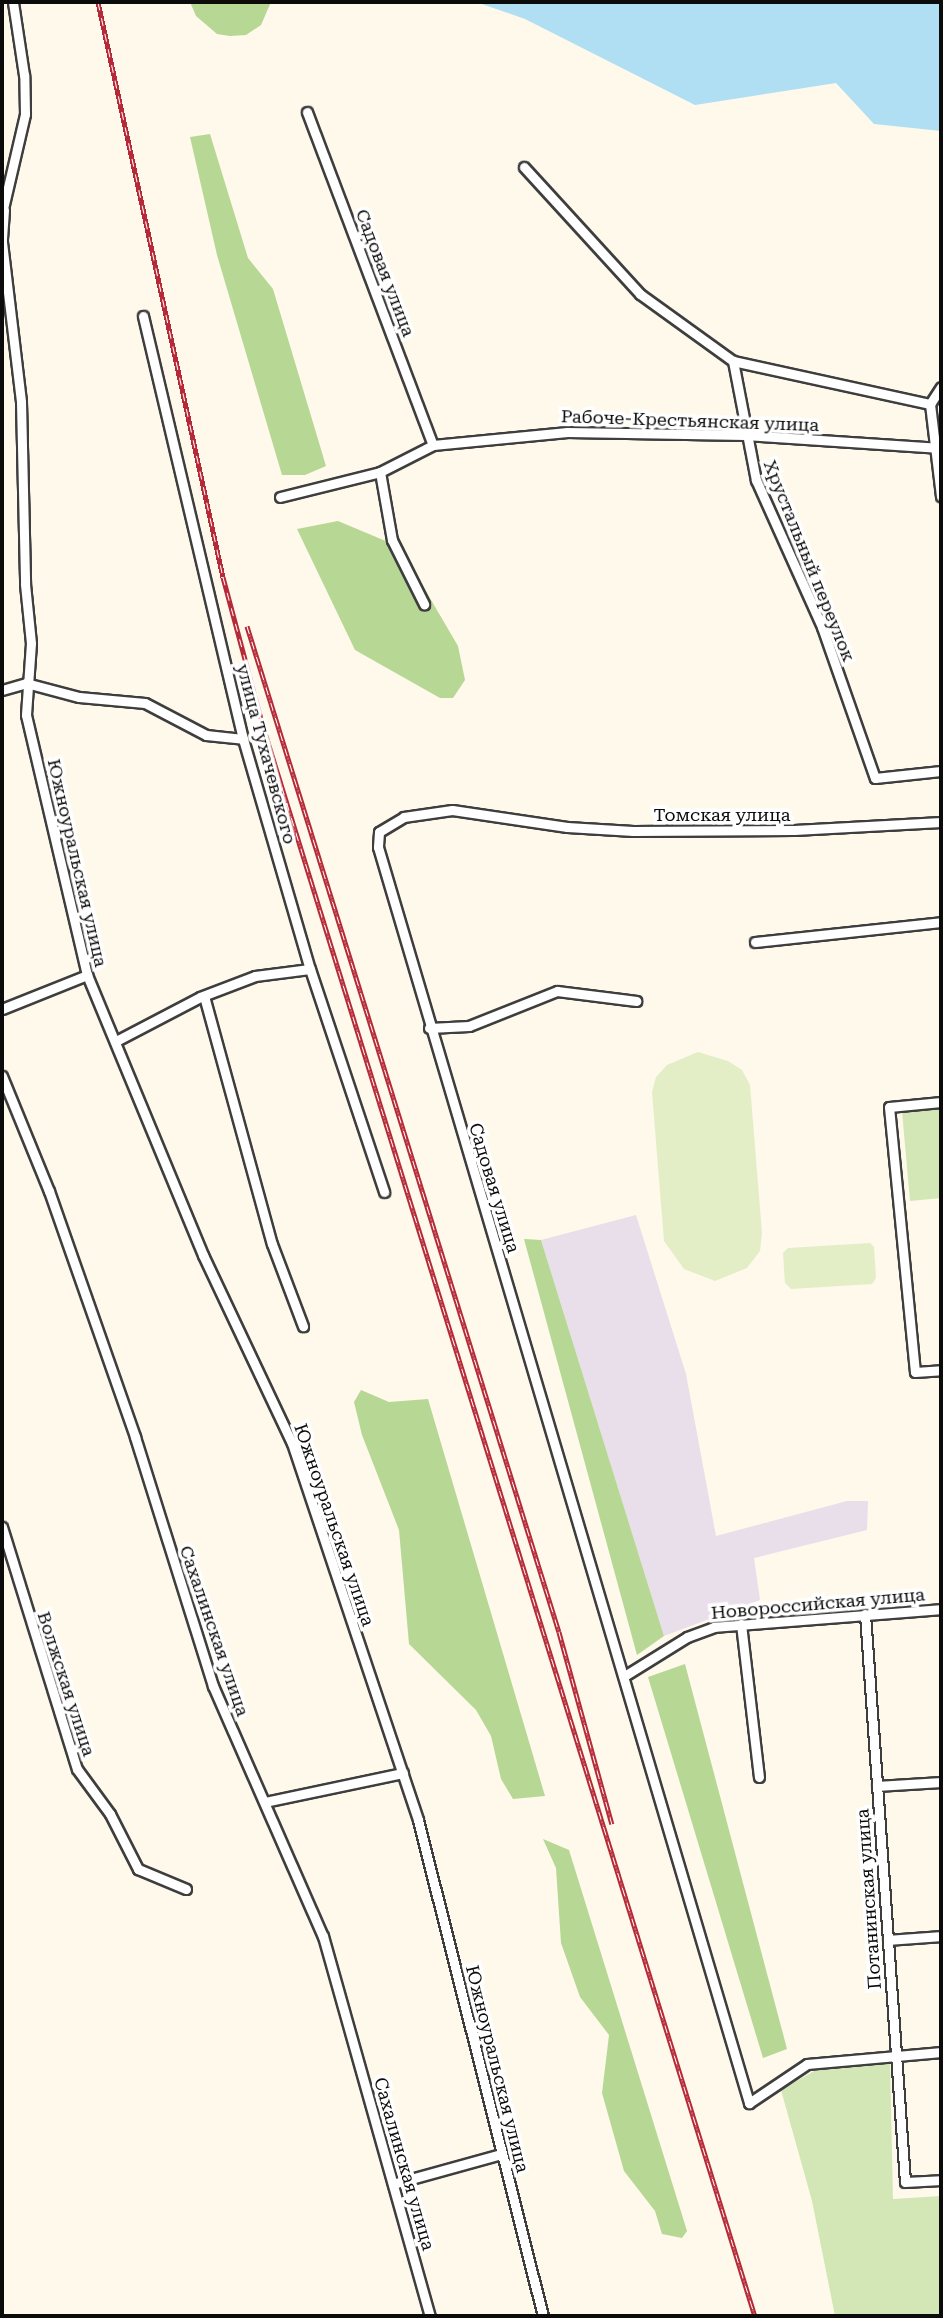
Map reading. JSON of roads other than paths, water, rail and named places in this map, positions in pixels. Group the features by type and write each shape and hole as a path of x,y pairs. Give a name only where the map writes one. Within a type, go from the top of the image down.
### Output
{"street":[{"name":"Южноуральская улица","path":"13,2 24,75 25,114 3,211 4,262 20,402 25,584 31,643 26,683 26,715 87,975 203,1255 292,1443 403,1773 543,2316"},
{"name":"Садовая улица","path":"307,112 433,445"},
{"path":"524,167 640,294 733,361 752,369 930,404"},
{"name":"улица Тухачевского","path":"143,316 243,739 310,969 384,1192"},
{"name":"Хрустальный переулок","path":"733,361 745,435 756,480 822,627 874,778 941,771"},
{"path":"941,387 930,404 939,448 941,496"},
{"name":"Рабоче-Крестьянская улица","path":"280,497 380,472 433,445 567,432 745,435 939,448"},
{"path":"380,472 393,540 424,604"},
{"path":"2,690 26,683 79,697 145,703 206,735 243,739"},
{"name":"Садовая улица","path":"503,818 452,810 428,811 379,831 380,861 626,1675 749,2103 807,2064 896,2055"},
{"name":"Томская улица","path":"503,818 633,831 793,830 941,822"},
{"path":"755,942 941,922"},
{"path":"116,1041 204,996 255,976 310,969"},
{"path":"2,1009 87,975"},
{"path":"429,1028 469,1026 557,991 636,1001"},
{"path":"204,996 261,1207 303,1326"},
{"name":"Сахалинская улица","path":"2,1076 49,1191 126,1411 213,1686 323,1936 430,2316"},
{"path":"941,1102 889,1107 915,1372 941,1370"},
{"name":"Волжская улица","path":"2,1527 77,1769 110,1814 138,1869 186,1889"},
{"name":"Новороссийская улица","path":"626,1675 687,1637 741,1624 941,1609"},
{"name":"Потанинская улица","path":"865,1614 905,2182 941,2180"},
{"path":"741,1624 759,1777"},
{"path":"265,1802 403,1773"},
{"path":"877,1786 941,1782"},
{"path":"888,1940 941,1937"},
{"path":"896,2055 941,2052"},
{"path":"393,2183 501,2154"}],"water":[{"path":"476,2 941,2 941,131 874,124 836,83 695,105 525,19"}],"railway":[{"path":"98,2 223,577 263,726 755,2316"},
{"path":"247,626 559,1632 612,1824"}]}
